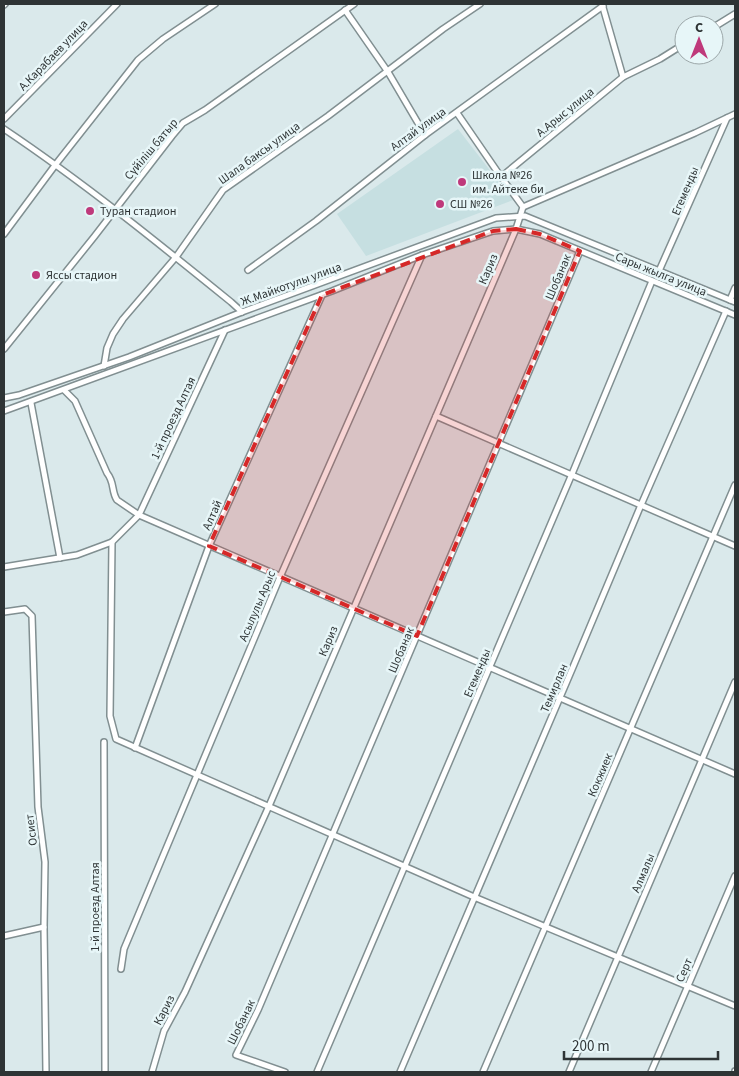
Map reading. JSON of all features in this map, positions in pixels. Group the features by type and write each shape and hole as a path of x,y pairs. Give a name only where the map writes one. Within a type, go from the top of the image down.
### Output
{"street":[{"name":"А.Карабаев улица","path":"4,119 117,4"},
{"path":"4,234 56,164 138,60 163,39 215,4"},
{"name":"Сүйіліш батыр","path":"4,350 184,123 354,4"},
{"name":"Шала баксы улица","path":"104,366 110,341 123,319 176,257 223,190 480,4"},
{"path":"602,5 623,77"},
{"name":"Алтай улица","path":"248,270 316,221 425,135 602,5"},
{"path":"345,10 388,72 425,135"},
{"path":"724,21 735,14"},
{"name":"А.Арыс улица","path":"501,177 623,77 674,50"},
{"path":"457,113 523,207 521,216"},
{"path":"523,207 696,133 735,114"},
{"name":"Егеменды","path":"659,271 727,118"},
{"path":"4,129 56,164 116,209 242,312"},
{"name":"Кариз","path":"152,1072 164,1031 185,992 269,806 521,216"},
{"name":"Ж.Майкотулы улица","path":"4,398 19,395 104,366 242,312 496,218 525,216 586,240"},
{"name":"Ж.Майкотулы улица","path":"4,412 322,295 422,255 493,231 516,229 540,234 580,251"},
{"name":"Сары жылга улица","path":"586,240 733,301"},
{"name":"Сары жылга улица","path":"580,251 735,315"},
{"name":"Шобанак","path":"285,1072 236,1055 258,1010 580,251"},
{"name":"Асылулы Арыс","path":"121,969 124,949 280,577 422,255"},
{"name":"Егеменды","path":"317,1072 490,668 652,281"},
{"path":"733,301 735,288"},
{"name":"Алтай","path":"135,748 209,546 322,295"},
{"name":"Темирлан","path":"400,1072 641,505 726,311"},
{"name":"1-й проезд Алтая","path":"139,516 225,330"},
{"path":"178,338 181,347"},
{"path":"64,390 75,401 107,473 112,480 117,500 139,516 735,774"},
{"path":"30,402 60,558"},
{"path":"436,416 735,546"},
{"name":"Кокжиек","path":"483,1072 735,484"},
{"path":"4,567 77,555 112,542 139,516"},
{"path":"112,542 110,716 116,739 474,897 735,1006"},
{"name":"Осиет","path":"4,612 25,609 32,616 38,807 45,862 46,1072"},
{"name":"Алмалы","path":"568,1072 735,682"},
{"name":"1-й проезд Алтая","path":"104,742 105,1072"},
{"name":"Серт","path":"650,1072 735,876"},
{"path":"4,936 44,927"}],"highlighted area":[{"path":"516,229 540,234 580,251 417,636 209,546 322,295 493,231"}],"shaded area":[{"path":"458,129 513,200 366,256 337,214"}],"place":[{"name":"Школа №26 им. Айтеке би","path":"462,182"},
{"name":"СШ №26","path":"440,204"},
{"name":"Туран стадион","path":"90,211"},
{"name":"Яссы стадион","path":"36,275"}]}
